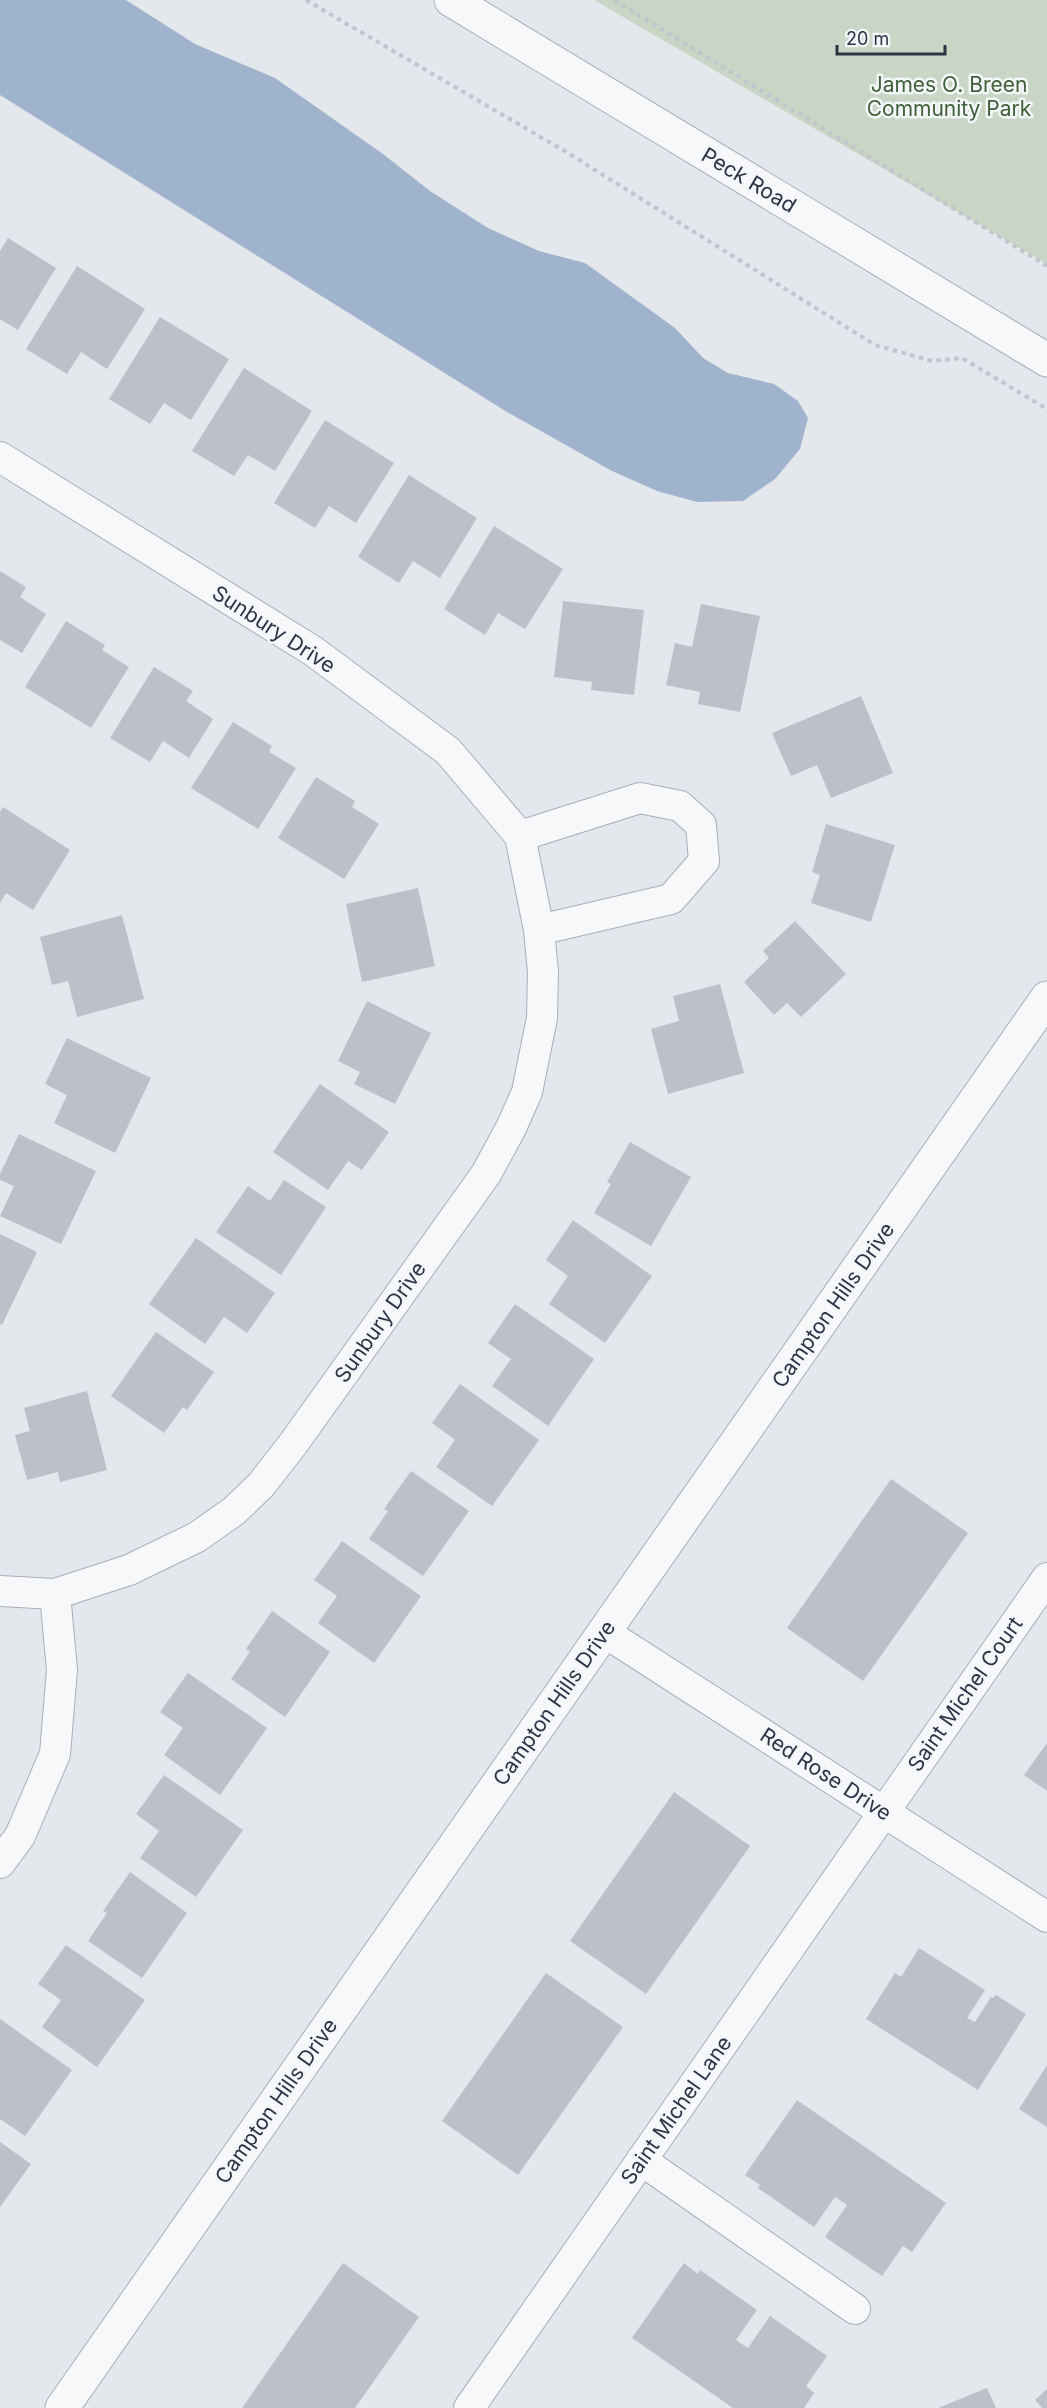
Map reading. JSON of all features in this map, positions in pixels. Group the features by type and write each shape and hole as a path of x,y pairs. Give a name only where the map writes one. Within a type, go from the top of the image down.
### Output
{"street":[{"name":"Peck Road","path":"451,0 1047,360"},
{"name":"Sunbury Drive","path":"0,457 313,651 448,751 520,836 539,930 543,972 542,1018 527,1092 486,1174 261,1485 234,1510 197,1537 129,1570 55,1594"},
{"path":"520,836 640,798 680,806 701,825 704,861 671,899 539,930"},
{"name":"Campton Hills Drive","path":"62,2408 1047,998"},
{"name":"Saint Michel Court","path":"883,1811 1047,1578"},
{"path":"0,1591 55,1594 62,1670 55,1754 20,1836 0,1863"},
{"name":"Red Rose Drive","path":"604,1632 1047,1917"},
{"name":"Saint Michel Lane","path":"469,2408 883,1811"},
{"path":"641,2160 855,2309"}],"path":[{"path":"306,0 568,153 875,345 932,361 962,358 1047,408"},
{"path":"614,0 1047,266"}],"green space":[{"name":"James O. Breen Community Park","path":"594,0 1047,0 1047,264"}],"water":[{"path":"0,0 126,0 195,44 275,78 383,154 430,191 488,228 539,251 585,263 675,328 703,358 728,373 774,384 798,401 808,418 800,449 775,479 743,501 697,502 657,491 612,471 507,412 0,95"}],"building":[{"path":"8,238 56,268 18,330 0,319 0,251"},
{"path":"77,266 145,309 107,369 81,352 67,374 26,349"},
{"path":"160,317 229,359 191,420 164,403 150,424 109,399"},
{"path":"244,368 312,411 275,471 248,455 234,476 192,451"},
{"path":"325,420 394,463 356,523 329,506 315,528 274,503"},
{"path":"409,475 477,518 440,578 413,561 399,583 358,557"},
{"path":"494,526 563,569 525,629 498,613 485,635 444,609"},
{"path":"0,571 26,587 20,597 46,614 22,653 0,640"},
{"path":"563,601 644,610 634,695 591,690 592,682 554,677"},
{"path":"701,604 760,616 740,712 698,704 700,692 666,685 675,643 692,647"},
{"path":"66,621 105,645 102,650 129,667 91,728 25,687"},
{"path":"154,667 193,691 186,701 213,719 189,758 163,741 150,762 110,738"},
{"path":"861,696 893,773 831,798 817,765 791,776 772,733"},
{"path":"233,722 272,746 269,752 296,768 258,829 191,788"},
{"path":"316,777 355,801 352,807 379,824 344,879 278,838"},
{"path":"3,807 70,850 33,910 6,893 0,903 0,812"},
{"path":"826,824 895,845 871,922 811,903 820,875 812,872"},
{"path":"418,888 435,966 362,982 346,904"},
{"path":"122,915 144,999 77,1017 68,981 52,985 40,937"},
{"path":"795,921 846,974 801,1017 787,1003 774,1015 744,982 769,958 763,951"},
{"path":"720,984 744,1073 668,1094 651,1029 679,1021 673,996"},
{"path":"367,1001 431,1033 395,1104 354,1084 360,1072 338,1061"},
{"path":"67,1038 151,1078 115,1153 54,1123 67,1095 45,1084"},
{"path":"320,1084 389,1132 362,1170 348,1161 328,1190 273,1152"},
{"path":"19,1134 96,1171 61,1244 0,1216 14,1186 0,1180 0,1174"},
{"path":"630,1142 691,1177 651,1246 594,1213 611,1184 607,1182"},
{"path":"284,1180 326,1207 281,1275 216,1232 248,1186 270,1201"},
{"path":"573,1220 652,1276 605,1343 549,1304 568,1276 546,1260"},
{"path":"0,1234 37,1252 2,1325 0,1324"},
{"path":"196,1238 275,1293 247,1333 224,1317 205,1344 149,1304"},
{"path":"515,1304 594,1359 548,1426 492,1386 511,1359 488,1343"},
{"path":"156,1332 214,1372 187,1410 183,1407 164,1433 111,1396"},
{"path":"460,1384 539,1440 492,1506 436,1467 455,1440 432,1423"},
{"path":"87,1391 107,1470 60,1482 58,1472 27,1480 15,1435 30,1431 24,1408"},
{"path":"411,1471 469,1511 423,1576 369,1539 388,1511 384,1509"},
{"path":"891,1479 968,1533 863,1681 787,1628"},
{"path":"342,1541 421,1596 374,1663 318,1623 337,1596 314,1580"},
{"path":"272,1611 330,1652 285,1717 231,1679 250,1652 246,1649"},
{"path":"188,1673 267,1728 220,1795 164,1755 183,1728 160,1712"},
{"path":"1047,1743 1047,1791 1024,1775"},
{"path":"164,1775 243,1830 196,1897 140,1858 159,1831 136,1814"},
{"path":"674,1792 750,1846 646,1994 570,1941"},
{"path":"130,1872 187,1913 142,1978 88,1941 107,1913 103,1911"},
{"path":"66,1945 145,2000 97,2067 42,2027 61,2000 38,1984"},
{"path":"919,1948 985,1990 967,2018 975,2022 991,1997 996,1995 1026,2014 978,2090 866,2019 895,1973 901,1977"},
{"path":"546,1973 623,2027 518,2175 442,2121"},
{"path":"0,2019 72,2070 25,2136 0,2119"},
{"path":"1047,2065 1047,2127 1019,2109"},
{"path":"797,2100 946,2203 912,2252 903,2246 882,2276 825,2237 847,2205 835,2197 814,2227 758,2188 760,2185 745,2175"},
{"path":"0,2142 31,2164 0,2207"},
{"path":"343,2263 419,2317 355,2408 242,2408"},
{"path":"684,2263 698,2274 700,2270 757,2310 736,2340 748,2348 770,2316 827,2356 806,2386 814,2393 804,2408 733,2408 632,2338"},
{"path":"987,2388 996,2408 938,2408"},
{"path":"1047,2389 1047,2408 1042,2408 1035,2400"}]}
